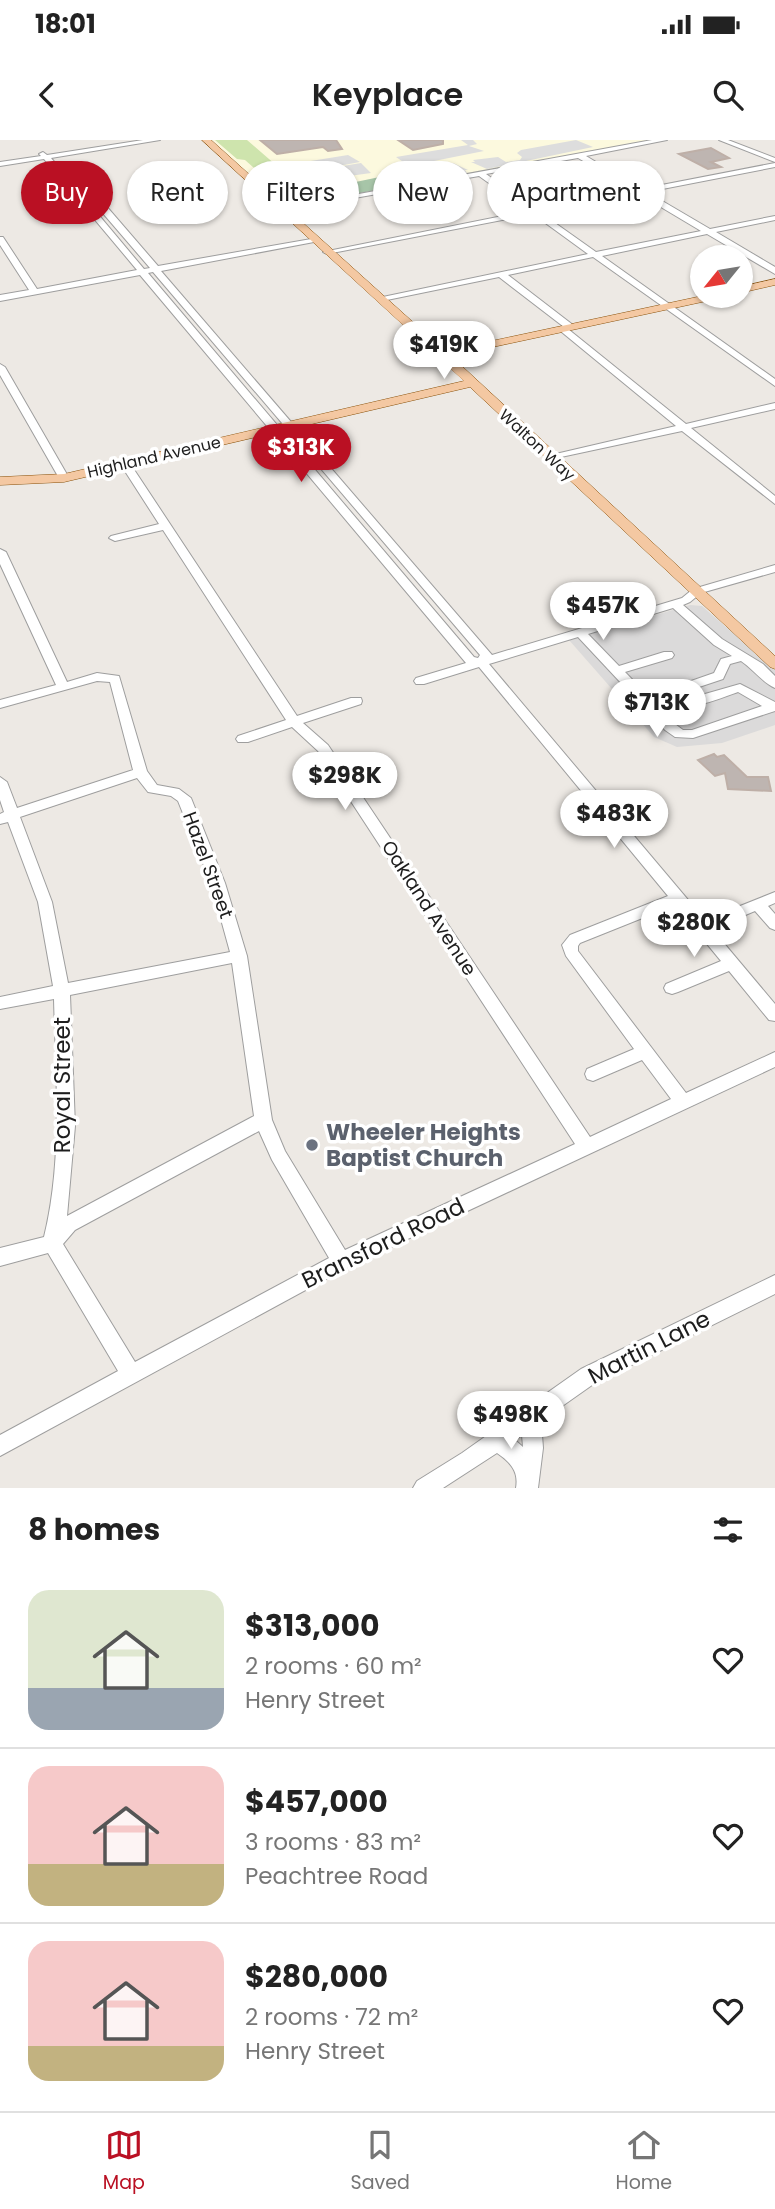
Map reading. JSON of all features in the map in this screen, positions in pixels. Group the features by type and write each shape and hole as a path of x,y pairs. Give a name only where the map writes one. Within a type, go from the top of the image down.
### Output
{"main road":[{"name":"Walton Way","path":"206,140 242,173"},
{"name":"Walton Way","path":"297,224 382,298 470,383 775,664"},
{"path":"753,287 775,282"},
{"path":"441,355 690,302"},
{"name":"Highland Avenue","path":"0,481 64,478 470,383"}],"street":[{"path":"0,162 131,140"},
{"path":"100,144 157,140"},
{"path":"359,195 664,140"},
{"path":"722,140 775,160"},
{"path":"50,155 56,161"},
{"path":"50,155 54,161"},
{"path":"579,155 589,161"},
{"path":"665,186 775,165"},
{"path":"480,173 487,178"},
{"path":"665,206 775,271"},
{"path":"382,298 775,218"},
{"path":"113,219 486,655 481,662"},
{"path":"327,251 487,221"},
{"path":"102,224 470,660 481,662 775,1015"},
{"path":"551,224 775,383"},
{"path":"0,239 35,292"},
{"path":"0,298 314,240"},
{"path":"501,274 775,501"},
{"path":"170,305 184,303"},
{"path":"198,337 212,334"},
{"path":"222,366 236,363"},
{"path":"0,367 64,478"},
{"path":"551,458 775,406"},
{"name":"Oakland Avenue","path":"126,465 293,721 323,748 586,1146"},
{"path":"342,507 355,503"},
{"path":"115,538 164,526"},
{"path":"0,552 63,687"},
{"path":"420,681 687,600 697,592 775,568"},
{"path":"420,600 435,596"},
{"path":"674,603 718,642 759,667 775,684"},
{"path":"580,632 670,727 680,734 693,734 774,707"},
{"path":"616,671 668,655"},
{"path":"743,657 725,662 723,673 719,676 675,691 675,697 683,702 692,702 740,688 774,707"},
{"path":"0,704 97,677 115,679 140,772 7,817"},
{"path":"243,739 356,701"},
{"name":"Hazel Street","path":"140,772 153,789 174,792 184,798 219,883 239,956 263,1120 278,1155 341,1261"},
{"name":"Royal Street","path":"0,782 7,817 45,902 62,992 66,1126 58,1218 52,1243"},
{"path":"700,928 775,897"},
{"path":"677,899 575,939 570,945 575,960 683,1102"},
{"path":"758,904 775,924"},
{"path":"0,1003 239,956"},
{"path":"672,988 731,964"},
{"path":"593,1074 644,1052"},
{"name":"Bransford Road","path":"0,1446 341,1261 775,1059"},
{"path":"0,1258 52,1243 69,1224 263,1120"},
{"path":"52,1243 131,1376"},
{"name":"Martin Lane","path":"424,1488 588,1376 775,1284"},
{"path":"528,1483 533,1448 531,1416"},
{"path":"496,1441 511,1449 520,1458 528,1483"}],"shaded area":[{"path":"212,140 658,140 539,161 487,161 487,170 473,173 473,161 373,161 373,190 359,193 359,161 242,161 242,167"},
{"path":"461,140 473,140 477,144 469,146 484,151 434,161 402,161 396,157 468,145"},
{"path":"576,140 593,147 526,161 513,161 520,160 522,157 517,153"},
{"path":"348,155 358,161 311,161"},
{"path":"498,157 504,161 487,161 487,169 473,163 473,160"},
{"path":"359,163 361,163 371,173 359,175"},
{"path":"690,605 702,606 775,670 775,725 722,743 677,747 654,737 569,640"}],"green space":[{"path":"215,140 247,140 271,161 246,161 237,159"},
{"path":"373,178 373,191 359,193 359,181"}],"building":[{"path":"260,140 336,140 342,149 328,151 323,147 277,154"},
{"path":"398,140 443,140 443,144 413,150"},
{"path":"711,148 729,158 711,162 721,167 708,169 679,154"},
{"path":"714,754 717,757 724,755 747,777 768,777 771,791 728,789 725,773 715,776 698,760"}],"place":[{"name":"Wheeler Heights Baptist Church","path":"312,1145"}]}
